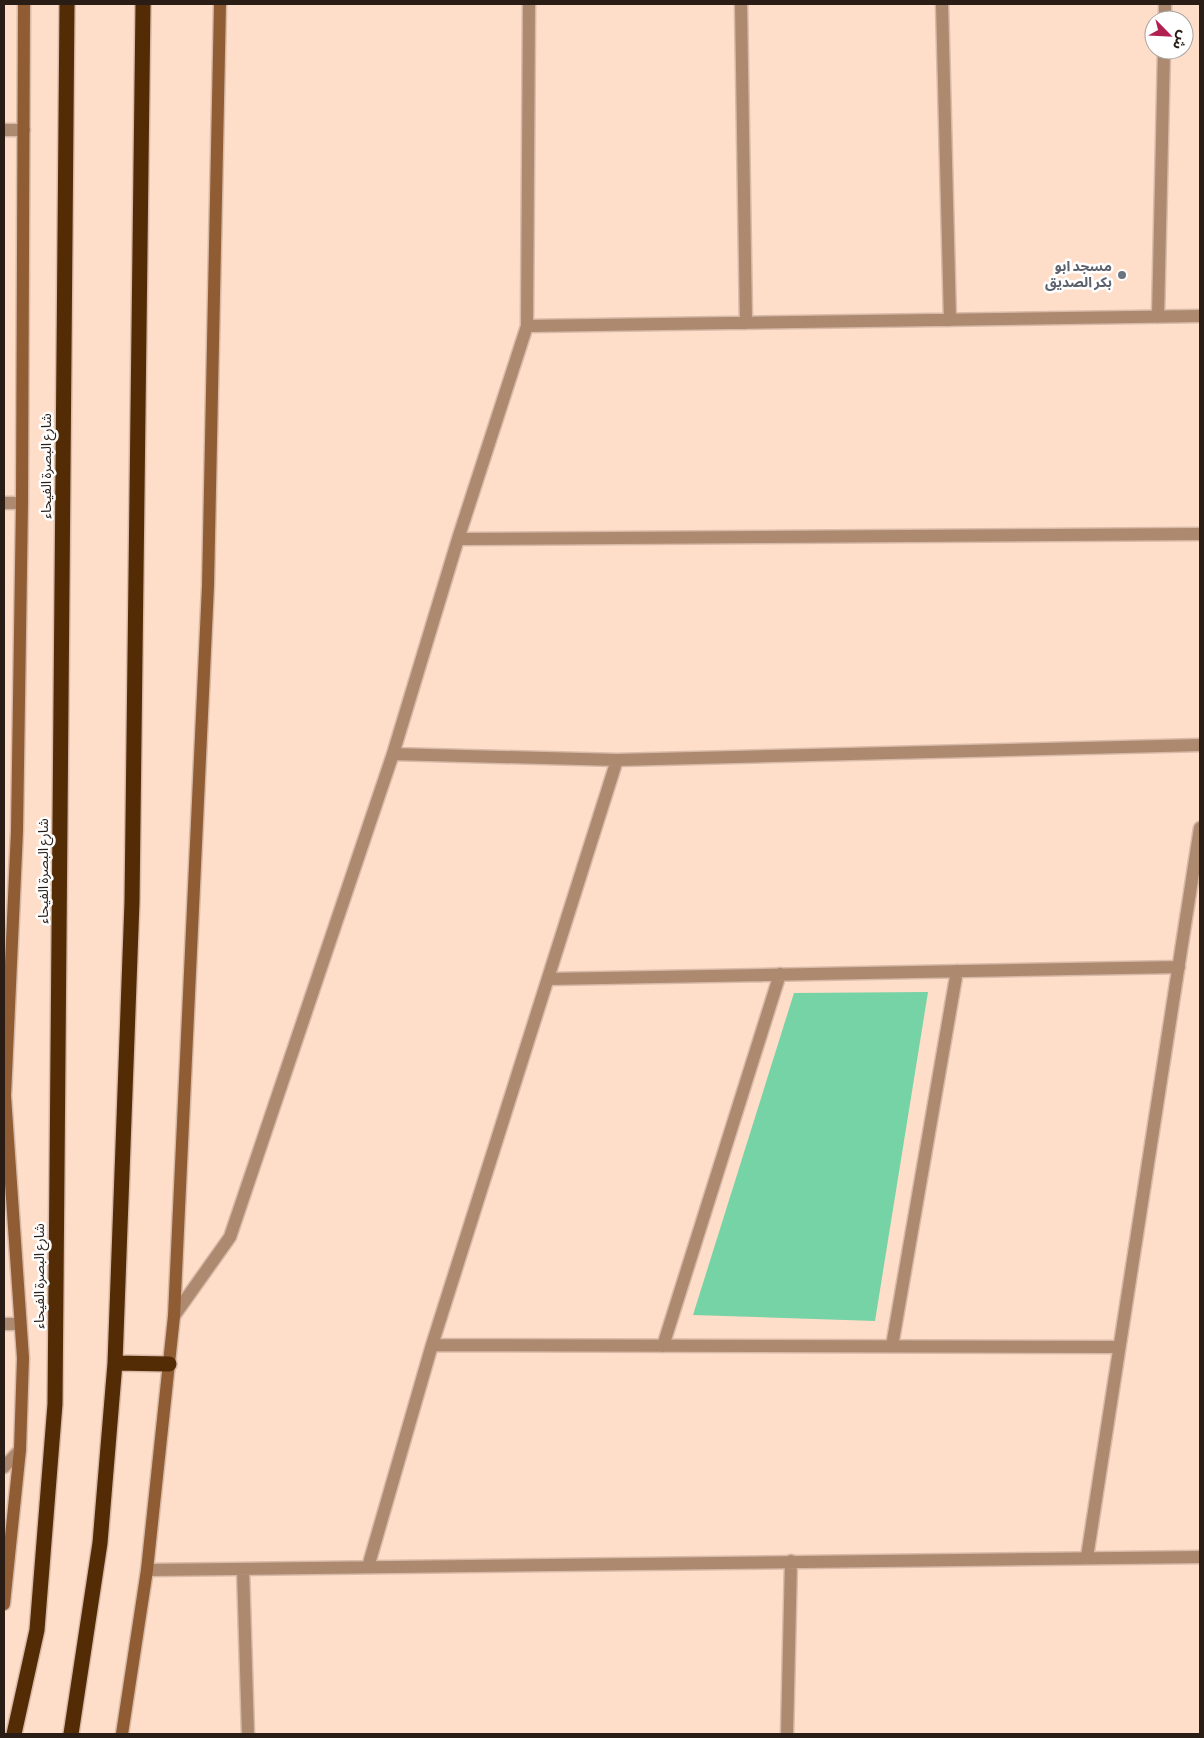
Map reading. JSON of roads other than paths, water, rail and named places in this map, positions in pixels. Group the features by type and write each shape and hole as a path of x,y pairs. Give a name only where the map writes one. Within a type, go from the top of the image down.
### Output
{"highway":[{"name":"شارع البصرة الفيحاء","path":"14,1734 37,1630 55,1404 67,4"},
{"path":"71,1734 100,1543 115,1363 132,902 142,4"},
{"path":"115,1363 169,1364"}],"main road":[{"path":"4,1604 20,1450 23,1358 5,1096 17,831 22,503 24,4"},
{"path":"122,1734 147,1570 174,1316 208,586 220,4"}],"street":[{"path":"174,1316 230,1237 394,754 458,539 528,326 529,4"},
{"path":"741,4 746,323"},
{"path":"942,4 950,320"},
{"path":"1158,317 1164,60"},
{"path":"4,130 24,130"},
{"path":"528,326 1200,316"},
{"path":"4,504 22,503"},
{"path":"458,539 1200,534"},
{"path":"394,754 617,760 1200,745"},
{"path":"368,1567 432,1345 617,760"},
{"path":"1087,1557 1200,828"},
{"path":"548,978 1179,967"},
{"path":"892,1346 957,971"},
{"path":"663,1346 780,974"},
{"path":"4,1324 20,1324"},
{"path":"432,1345 1119,1347"},
{"path":"4,1467 20,1450"},
{"path":"147,1570 1200,1557"},
{"path":"787,1734 791,1561"},
{"path":"243,1569 248,1734"}],"place":[{"name":"مسجد ابو بكر الصديق","path":"1122,275"}]}
